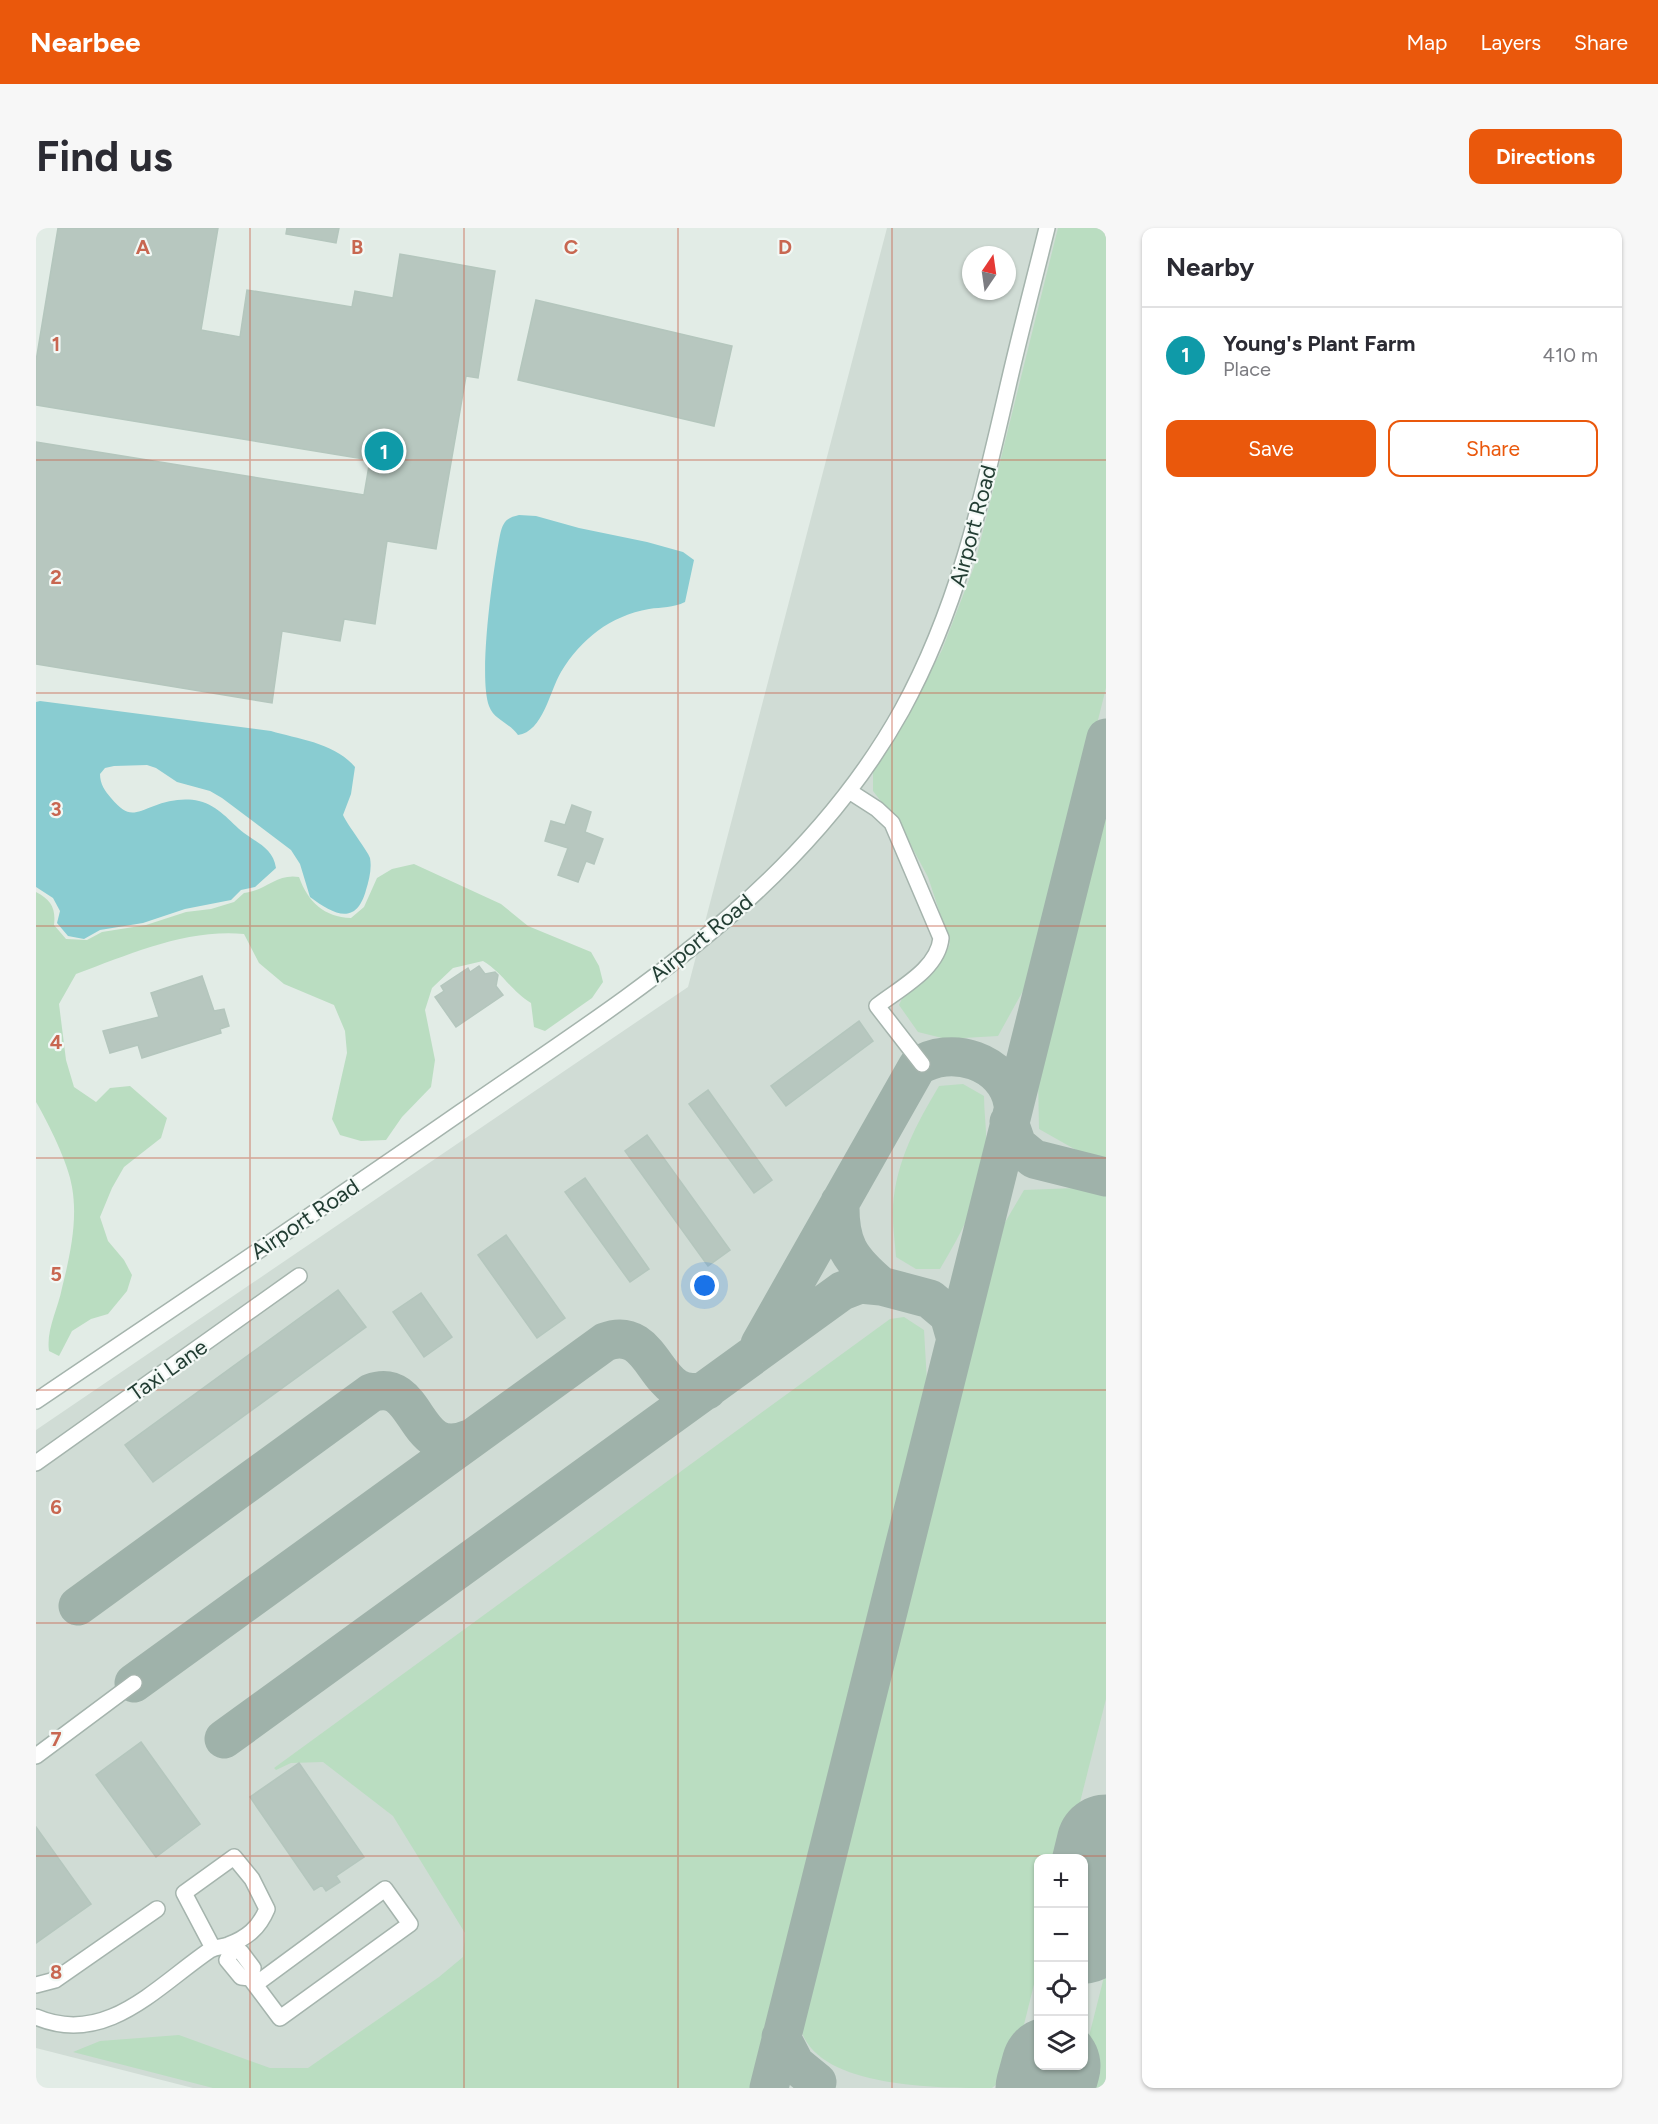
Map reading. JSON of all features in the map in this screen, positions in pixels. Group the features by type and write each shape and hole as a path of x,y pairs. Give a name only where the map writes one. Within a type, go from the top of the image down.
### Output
{"street":[{"name":"Airport Road","path":"36,1401 333,1201 631,994 747,902 790,862 849,791 901,711 933,647 959,581 980,511 1047,228"},
{"path":"849,791 877,809 892,823 941,938 940,951 931,963 877,1006 922,1064"},
{"name":"Taxi Lane","path":"36,1464 299,1276"},
{"path":"36,1756 134,1683"},
{"path":"36,2017 52,2024 71,2026 106,2022 124,2014 225,1948 247,1937 261,1924 267,1910 252,1879 234,1857 184,1893 225,1948 227,1960 241,1977 253,1981 280,2018 410,1924 385,1889 253,1981"},
{"path":"36,1984 55,1980 157,1909"}],"shaded area":[{"path":"887,228 1106,228 1106,2088 193,2088 36,2048 36,1430 688,987"}],"green space":[{"path":"1058,228 1106,228 1106,688 1060,872 1024,989 998,1036 946,1039 918,1032 899,1005 908,992 935,969 950,944 928,877 901,827 873,791 873,770 942,650 974,567"},
{"path":"1106,781 1106,1162 1085,1155 1039,1129 1038,1076 1063,954"},
{"path":"414,864 501,904 528,926 591,952 599,966 603,982 592,998 545,1031 534,1027 531,1003 490,965 483,961 453,968 432,988 425,1010 435,1060 431,1087 402,1117 386,1140 361,1141 340,1135 332,1119 347,1053 345,1031 334,1005 284,984 259,963 244,934 222,933 179,939 138,951 76,974 59,1004 66,1060 74,1087 96,1102 110,1088 130,1086 167,1118 161,1138 124,1167 100,1217 108,1241 124,1260 132,1275 127,1291 108,1314 91,1319 72,1331 59,1356 49,1351 51,1327 70,1251 74,1225 74,1200 67,1167 36,1102 36,892 51,905 54,925 66,939 87,940 102,932 146,925 186,912 211,909 234,902 244,893 291,876 299,877 312,901 325,911 351,918 364,907 377,878 392,869"},
{"path":"963,1084 984,1096 986,1148 981,1180 971,1211 940,1269 916,1269 896,1257 893,1212 898,1173 916,1128 939,1086"},
{"path":"1076,1188 1106,1194 1106,1699 1067,1854 1034,1854 1034,1984 1015,2061 1003,2079 992,2088 941,2087 882,2081 855,2074 831,2064 812,2049 801,2030 800,2007 963,1349 997,1236 1024,1190"},
{"path":"904,1317 924,1330 927,1382 902,1505 755,2088 213,2088 73,2052 100,2041 179,2035 270,2068 308,2068 439,1977 463,1957 465,1933 393,1816 323,1762 291,1763 276,1770 274,1768 890,1319"},
{"path":"1106,1969 1106,2088 1081,2088 1081,2070 1088,2070 1088,2040"}],"water":[{"path":"519,515 536,516 579,528 647,542 683,552 694,560 685,602 635,612 609,623 587,639 561,672 540,718 527,732 518,735 491,711 486,691 485,672 491,597 500,535 506,521"},
{"path":"36,702 271,731 316,743 337,752 355,767 351,794 343,815 370,858 369,878 362,902 350,913 343,914 327,908 310,897 300,864 291,850 210,791 177,782 156,768 147,765 114,766 105,768 100,778 107,793 122,809 136,812 165,802 182,800 206,803 269,851 276,868 255,887 241,890 231,900 185,909 143,923 100,930 84,939 68,936 57,923 60,911 53,898 36,887"}],"building":[{"path":"58,228 218,228 201,330 240,337 247,290 352,307 355,291 393,298 400,254 495,271 478,378 466,376 436,549 387,541 375,624 344,619 340,641 282,631 272,703 36,664 36,442 364,495 370,460 36,405 36,361"},
{"path":"287,228 339,228 336,243 286,234"},
{"path":"536,300 732,346 714,426 518,380"},
{"path":"572,805 591,812 585,832 603,839 594,864 586,861 578,882 558,875 568,848 545,841 551,821 565,825"},
{"path":"479,966 485,974 495,972 498,975 496,986 503,995 456,1027 435,997 444,991 441,986 468,968 470,972"},
{"path":"202,976 214,1011 224,1009 229,1026 220,1029 221,1033 142,1058 138,1045 110,1053 103,1031 159,1017 151,993"},
{"path":"859,1021 873,1041 786,1106 771,1086"},
{"path":"708,1090 772,1180 754,1193 689,1104"},
{"path":"647,1135 730,1250 708,1266 625,1151"},
{"path":"585,1178 649,1269 630,1282 565,1192"},
{"path":"506,1235 565,1318 537,1338 478,1255"},
{"path":"338,1290 366,1327 153,1482 125,1445"},
{"path":"421,1293 452,1337 424,1357 393,1312"},
{"path":"141,1742 200,1824 156,1857 96,1775"},
{"path":"299,1763 364,1857 336,1876 340,1882 326,1891 322,1885 314,1890 250,1797"},
{"path":"36,1827 91,1904 36,1943"}],"taxiway":[{"path":"769,2088 1106,738"},
{"path":"760,1344 917,1067 930,1060 945,1057 960,1057 975,1061 988,1067 1000,1077 1008,1089 1013,1104"},
{"path":"1009,1122 1017,1145 1034,1159 1106,1177"},
{"path":"840,1202 841,1229 848,1250 861,1267 881,1286"},
{"path":"224,1739 842,1291 860,1284 881,1286 930,1299 949,1315 955,1336"},
{"path":"134,1683 605,1342 622,1339 636,1344 676,1388 689,1393 707,1390"},
{"path":"78,1606 371,1393 387,1391 399,1396 426,1430 437,1439 450,1443 469,1439"},
{"path":"781,2037 795,2064 817,2082"},
{"path":"1042,2088 1047,2080"}],"runway":[{"path":"1088,1918 1106,1844"},
{"path":"1045,2088 1050,2070"}],"place":[{"name":"Young's Plant Farm","path":"384,451"}]}
